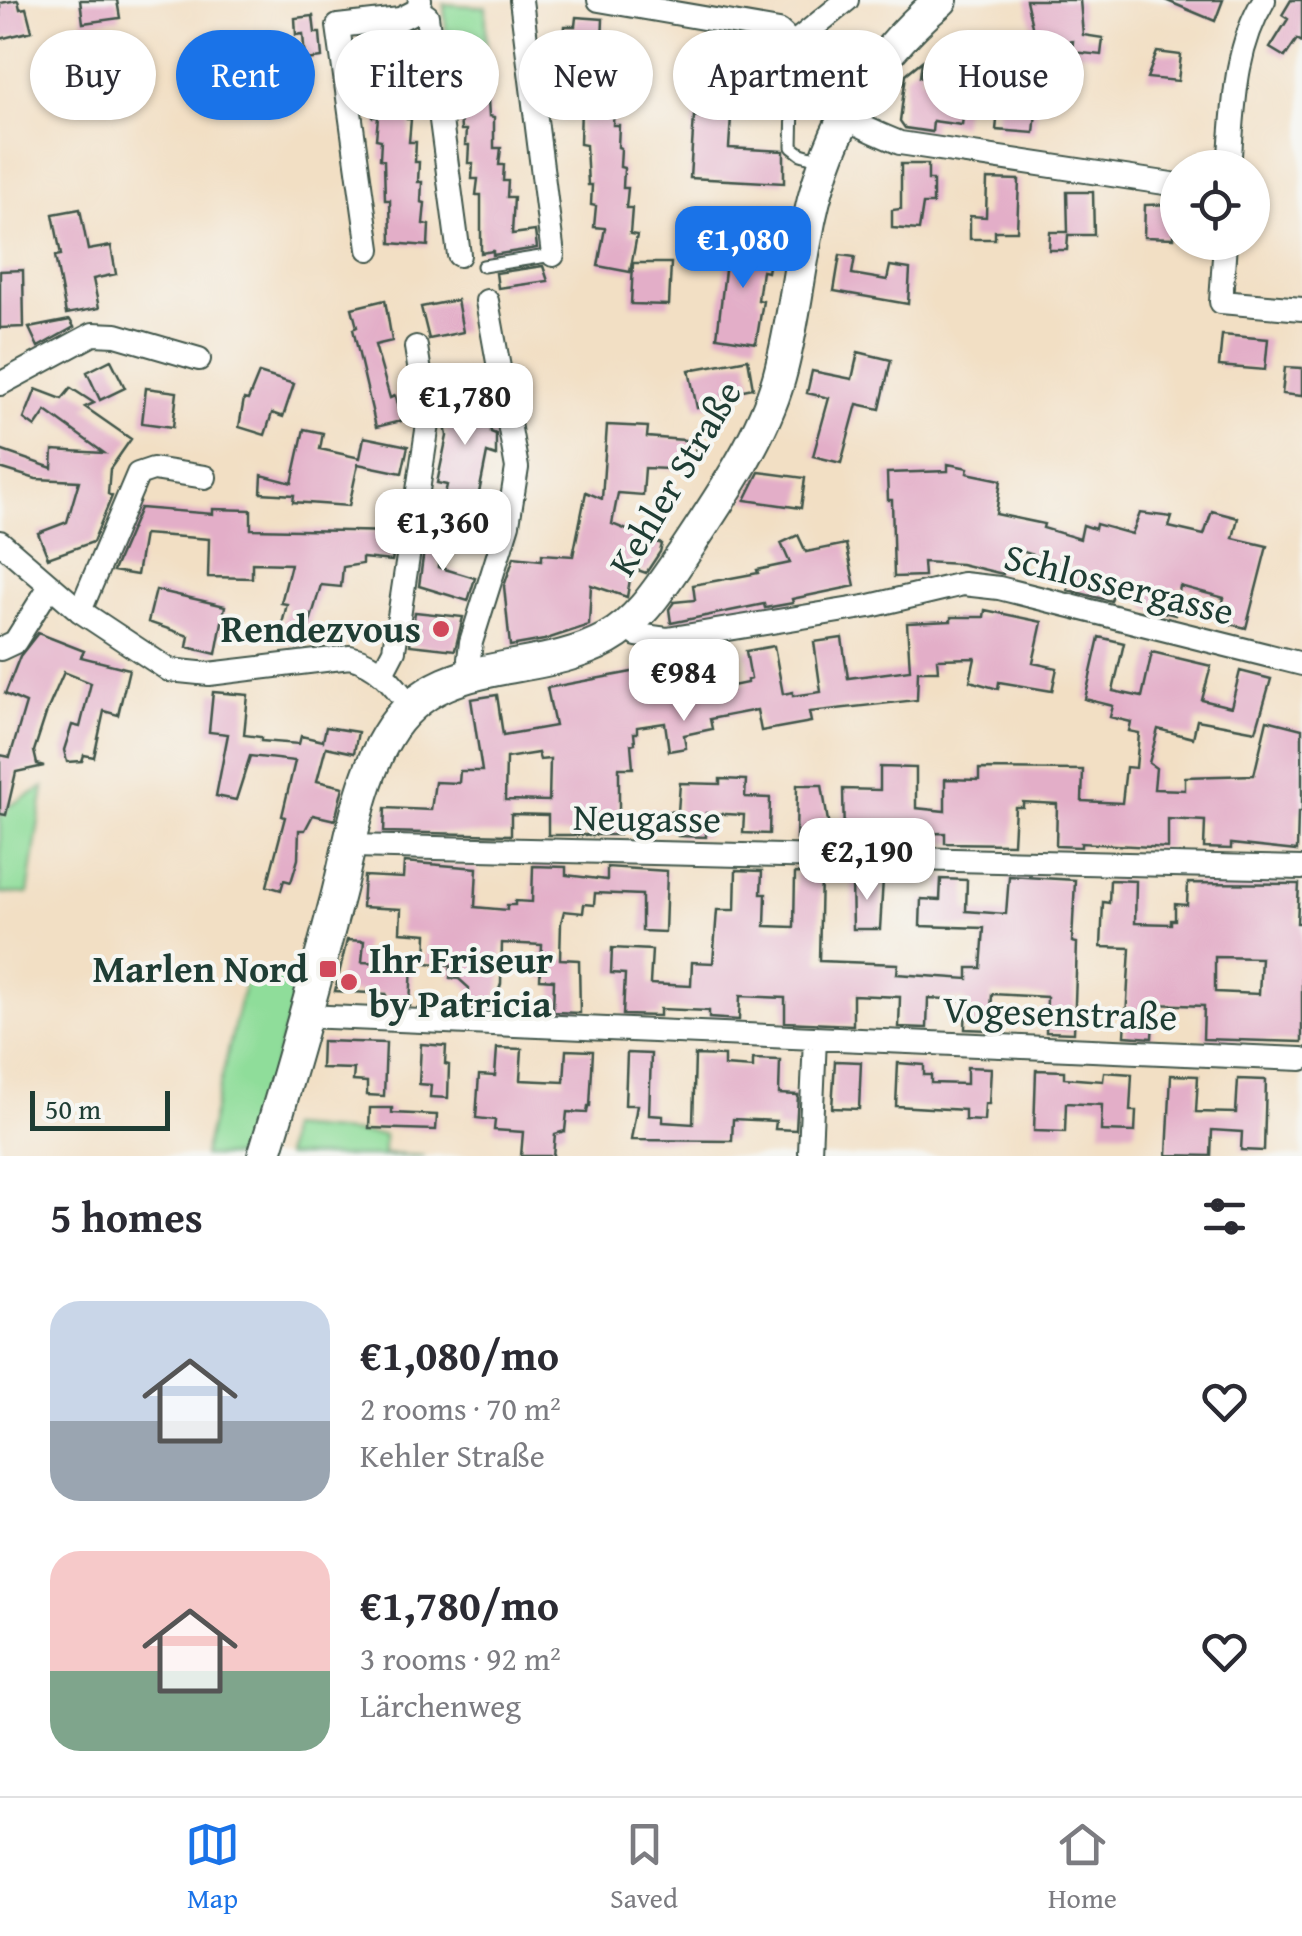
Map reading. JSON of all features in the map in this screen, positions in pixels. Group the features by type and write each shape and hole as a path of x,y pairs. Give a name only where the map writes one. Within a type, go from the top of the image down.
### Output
{"main road":[{"name":"Kehler Straße","path":"903,39 941,0"},
{"name":"Kehler Straße","path":"264,1156 373,764 384,740 410,706 438,686 473,673 568,656 610,638 628,625 657,592 764,419 794,319 805,239 825,161 843,120"}],"street":[{"path":"520,0 553,255"},
{"path":"599,0 776,30"},
{"path":"810,30 847,0"},
{"path":"1231,150 1240,55 1251,21 1264,0"},
{"path":"369,249 338,26 400,19 419,5 426,16 459,254"},
{"path":"855,120 900,143 1160,182"},
{"path":"1224,260 1222,302 1302,309"},
{"path":"473,673 469,659 471,642 508,524 517,468 488,301"},
{"path":"0,384 92,334 116,335 199,359"},
{"path":"382,672 394,650 428,424 416,347"},
{"path":"80,612 138,474 153,469 206,477"},
{"path":"0,542 80,612 169,670 235,672 341,656 364,660 382,672 410,706"},
{"name":"Schlossergasse","path":"628,625 638,635 667,639 870,606 963,584 999,588 1302,664"},
{"path":"0,649 15,642 50,586"},
{"name":"Neugasse","path":"351,846 1302,868"},
{"name":"Vogesenstraße","path":"306,1016 1302,1058"},
{"path":"810,1152 816,1038"}],"lane":[{"path":"793,120 792,147 825,161"},
{"path":"483,266 553,255"}],"green space":[{"path":"444,4 486,7 486,30 446,30"},
{"path":"44,787 28,894 0,893 0,811"},
{"path":"247,972 299,981 249,1156 203,1156"},
{"path":"288,1127 384,1135 384,1154 424,1156 285,1156"}],"building":[{"path":"18,0 20,9 26,8 32,30 0,39 0,3"},
{"path":"80,0 117,0 120,18 83,23"},
{"path":"1026,0 1080,0 1083,30 1033,30"},
{"path":"1165,0 1223,0 1215,21"},
{"path":"1291,0 1302,0 1302,42 1297,39 1285,57 1270,48 1288,19 1282,15"},
{"path":"313,16 315,30 296,30 295,18"},
{"path":"576,17 603,19 603,30 565,30 565,26 575,26"},
{"path":"315,33 320,33 322,58 315,59"},
{"path":"1084,35 1103,38 1101,55 1084,53"},
{"path":"1157,52 1181,55 1178,81 1147,78"},
{"path":"922,61 923,120 963,120 962,125 933,121 932,132 905,128 900,121 906,74"},
{"path":"378,120 411,120 409,142 416,142 415,162 419,162 418,182 422,182 421,202 425,203 423,224 429,225 428,246 391,243 390,200 385,200 384,160 380,159 381,140 376,139"},
{"path":"460,120 494,120 494,148 501,148 499,165 504,165 503,181 508,181 507,197 514,197 512,234 535,231 537,248 493,255 493,251 481,253 481,195 476,195 478,179 472,179 473,163 468,163 466,130 461,130"},
{"path":"581,120 613,120 613,125 619,125 623,188 628,188 626,208 632,208 630,234 637,235 630,272 598,266 605,228 594,227 596,206 591,205 586,145 580,144"},
{"path":"694,120 731,120 729,148 784,151 784,183 690,178"},
{"path":"997,120 1035,120 1034,133 996,130"},
{"path":"901,164 928,164 928,180 933,180 933,204 923,204 919,230 892,228 892,210 901,209"},
{"path":"987,179 1019,180 1017,231 995,231 995,239 970,239 970,216 986,217"},
{"path":"1067,192 1093,192 1094,235 1068,235 1067,250 1049,250 1050,232 1068,232"},
{"path":"1160,204 1160,238 1144,237 1145,205"},
{"path":"80,209 88,250 111,246 116,274 93,279 99,308 66,314 55,256 61,255 53,214"},
{"path":"741,240 773,245 768,272 762,271 758,300 763,301 756,343 717,337 728,245 740,246"},
{"path":"840,255 855,257 852,274 887,280 890,266 910,269 908,304 834,291"},
{"path":"633,263 671,263 669,305 631,304"},
{"path":"543,266 548,281 498,288 496,273"},
{"path":"23,270 24,327 0,328 0,271"},
{"path":"385,300 392,341 375,345 401,421 376,427 353,329 357,327 352,308"},
{"path":"457,300 463,332 429,339 421,307"},
{"path":"70,320 74,327 38,347 29,328"},
{"path":"1222,335 1268,339 1265,370 1219,366"},
{"path":"858,352 891,360 880,409 857,404 841,463 813,456 829,398 807,393 812,371 852,379"},
{"path":"748,359 753,388 723,394 725,403 697,408 689,370"},
{"path":"111,360 125,388 100,400 87,372"},
{"path":"1285,367 1302,368 1302,396 1282,394"},
{"path":"259,373 294,384 283,417 272,413 265,435 239,427 244,399 248,400"},
{"path":"71,388 94,403 85,407 131,439 110,469 108,494 112,496 93,542 48,558 38,533 67,522 79,481 36,479 0,468 0,450 52,468 53,450 104,453 46,411 35,427 24,419 36,389 62,399"},
{"path":"146,388 177,392 173,427 142,423"},
{"path":"483,388 491,432 496,434 496,456 487,453 476,508 469,507 468,513 442,508 447,485 437,483 447,436 440,396"},
{"path":"607,425 648,427 647,437 696,441 694,470 645,468 643,495 618,493 612,524 662,544 660,552 646,573 632,568 627,597 591,585 589,625 510,646 504,586 514,557 542,560 542,554 573,556 586,492 602,499"},
{"path":"304,429 323,433 320,449 360,458 364,437 408,446 402,473 358,464 349,506 293,502 294,495 261,493 262,475 292,483"},
{"path":"948,464 968,468 967,473 1001,480 996,514 1044,524 1043,528 1080,539 1083,525 1095,529 1096,524 1132,534 1140,513 1172,517 1169,527 1204,535 1212,511 1238,518 1233,538 1267,546 1246,628 1218,621 1224,598 1180,586 1175,615 1146,608 1148,586 1117,578 1111,601 1068,590 1074,568 1009,547 1003,574 961,564 923,562 924,576 894,577 892,500 888,500 887,473 948,471"},
{"path":"759,472 805,478 801,508 745,500"},
{"path":"140,508 213,514 213,509 251,510 251,529 397,532 392,561 362,558 362,564 343,567 341,587 321,585 303,646 278,640 287,604 281,603 291,564 252,563 252,578 208,577 209,539 144,534 137,575 113,571"},
{"path":"798,535 806,552 846,544 855,586 792,599 793,603 765,608 764,604 671,623 669,609 674,602 695,600 693,585 790,563 781,543"},
{"path":"426,536 439,538 438,567 475,578 468,601 419,586"},
{"path":"156,590 225,606 216,654 187,647 189,636 148,622"},
{"path":"985,610 1042,622 1033,663 1057,668 1052,691 999,682 998,689 970,681 975,658 937,659 938,671 918,671 917,700 809,712 811,722 761,731 757,710 710,719 712,729 684,735 686,748 669,751 665,723 637,727 635,743 631,744 633,768 619,768 619,835 548,835 548,815 511,814 511,835 384,832 385,808 431,810 435,782 459,783 460,771 482,771 471,699 497,695 503,735 555,726 547,688 706,658 713,690 747,683 751,679 746,651 774,646 783,694 821,692 814,642 842,638 848,678 910,670 907,623 984,617","holes":["538,753 540,760 550,759 549,801 505,800 506,758"]},
{"path":"415,612 463,617 455,650 410,645"},
{"path":"38,633 84,651 81,657 129,669 118,715 104,711 94,757 84,755 82,761 67,762 64,750 72,725 80,727 91,683 64,672 34,751 37,764 44,766 16,772 6,815 0,814 0,755 10,757 26,703 5,694 20,656"},
{"path":"1099,637 1124,643 1113,691 1142,697 1152,652 1211,666 1202,700 1231,707 1240,671 1271,679 1256,731 1197,720 1193,738 1158,729 1149,763 1156,768 1154,789 1185,790 1185,777 1254,775 1267,720 1302,729 1302,812 1298,812 1297,851 1231,844 1231,849 1204,848 1205,821 1168,819 1168,848 1081,843 1081,847 1056,846 1057,804 1023,802 1023,807 1015,807 1013,844 945,843 945,833 899,834 899,841 844,839 843,789 880,790 880,767 916,768 916,808 945,811 945,779 979,780 979,769 1083,770 1082,801 1122,803 1126,767 1136,768 1139,733 1129,731 1131,722 1110,717 1113,706 1085,699"},
{"path":"213,692 248,695 244,735 261,737 261,741 299,744 301,736 323,741 326,727 358,732 354,753 326,747 317,781 343,787 335,820 313,815 305,830 299,830 298,859 291,882 284,880 281,890 267,886 295,761 250,756 236,800 216,796 228,734 209,732"},
{"path":"720,779 746,780 745,797 770,798 769,834 743,833 744,815 706,813 706,837 678,836 678,829 649,829 650,810 678,812 680,783 720,784"},
{"path":"797,785 822,785 831,840 796,839"},
{"path":"404,862 477,868 475,907 507,910 507,905 515,905 515,901 532,902 533,866 566,867 566,875 607,880 607,867 667,871 665,932 642,931 642,895 595,893 594,905 584,904 583,913 564,911 561,923 560,959 579,960 580,1013 553,1012 554,980 540,979 542,945 502,943 501,984 495,1001 490,1000 490,1009 468,1008 469,988 459,979 450,978 451,965 426,963 427,934 400,932 401,909 362,907 364,876 403,878"},
{"path":"736,870 762,871 765,926 794,927 795,873 821,874 819,961 898,964 897,974 968,979 968,968 981,968 984,928 920,926 921,899 940,900 941,879 967,880 966,911 1006,914 1009,876 1075,880 1074,1033 1046,1032 1047,997 992,994 990,1030 965,1029 966,1000 928,998 927,1028 899,1027 900,997 853,995 853,1025 785,1022 785,998 740,996 739,1020 709,1018 709,1011 660,1009 660,1016 623,1015 625,974 611,973 612,948 652,950 650,984 691,986 692,962 713,963 717,910 735,910"},
{"path":"852,879 883,879 880,929 853,929"},
{"path":"1110,880 1136,881 1135,923 1171,924 1175,920 1175,904 1187,905 1188,883 1299,884 1302,1042 1203,1039 1204,1006 1154,1004 1152,1038 1125,1036 1130,948 1101,947 1103,902 1109,903","holes":["1215,957 1261,958 1259,994 1215,992"]},
{"path":"347,940 364,941 362,962 412,964 410,1006 385,1004 386,994 335,991"},
{"path":"322,1041 386,1043 384,1096 367,1095 367,1082 353,1081 354,1069 321,1068"},
{"path":"421,1044 446,1046 448,1098 430,1097 431,1085 419,1084"},
{"path":"497,1048 522,1049 520,1080 564,1082 566,1050 593,1051 590,1106 587,1113 567,1112 565,1131 555,1134 553,1156 521,1156 523,1132 494,1130 495,1120 476,1118 479,1075 495,1076"},
{"path":"627,1053 651,1054 649,1115 663,1116 663,1122 693,1124 695,1055 724,1056 724,1066 753,1068 753,1059 780,1060 779,1094 798,1095 796,1130 775,1129 776,1121 733,1119 732,1141 631,1140 637,1105 625,1105"},
{"path":"835,1061 861,1062 859,1109 832,1108"},
{"path":"898,1063 924,1065 924,1075 931,1075 931,1083 967,1084 967,1067 991,1068 984,1121 965,1120 965,1110 896,1106"},
{"path":"1036,1070 1064,1071 1064,1078 1103,1081 1104,1072 1132,1074 1130,1111 1136,1111 1135,1132 1101,1131 1102,1105 1066,1103 1065,1132 1034,1131"},
{"path":"1171,1075 1198,1076 1196,1112 1236,1113 1238,1079 1266,1080 1264,1151 1241,1150 1242,1132 1212,1130 1211,1156 1167,1155"},
{"path":"370,1108 437,1115 436,1130 369,1128"}],"place":[{"name":"Rendezvous","path":"441,629"},
{"name":"Marlen Nord","path":"328,969"},
{"name":"Ihr Friseur by Patricia","path":"349,982"}]}
